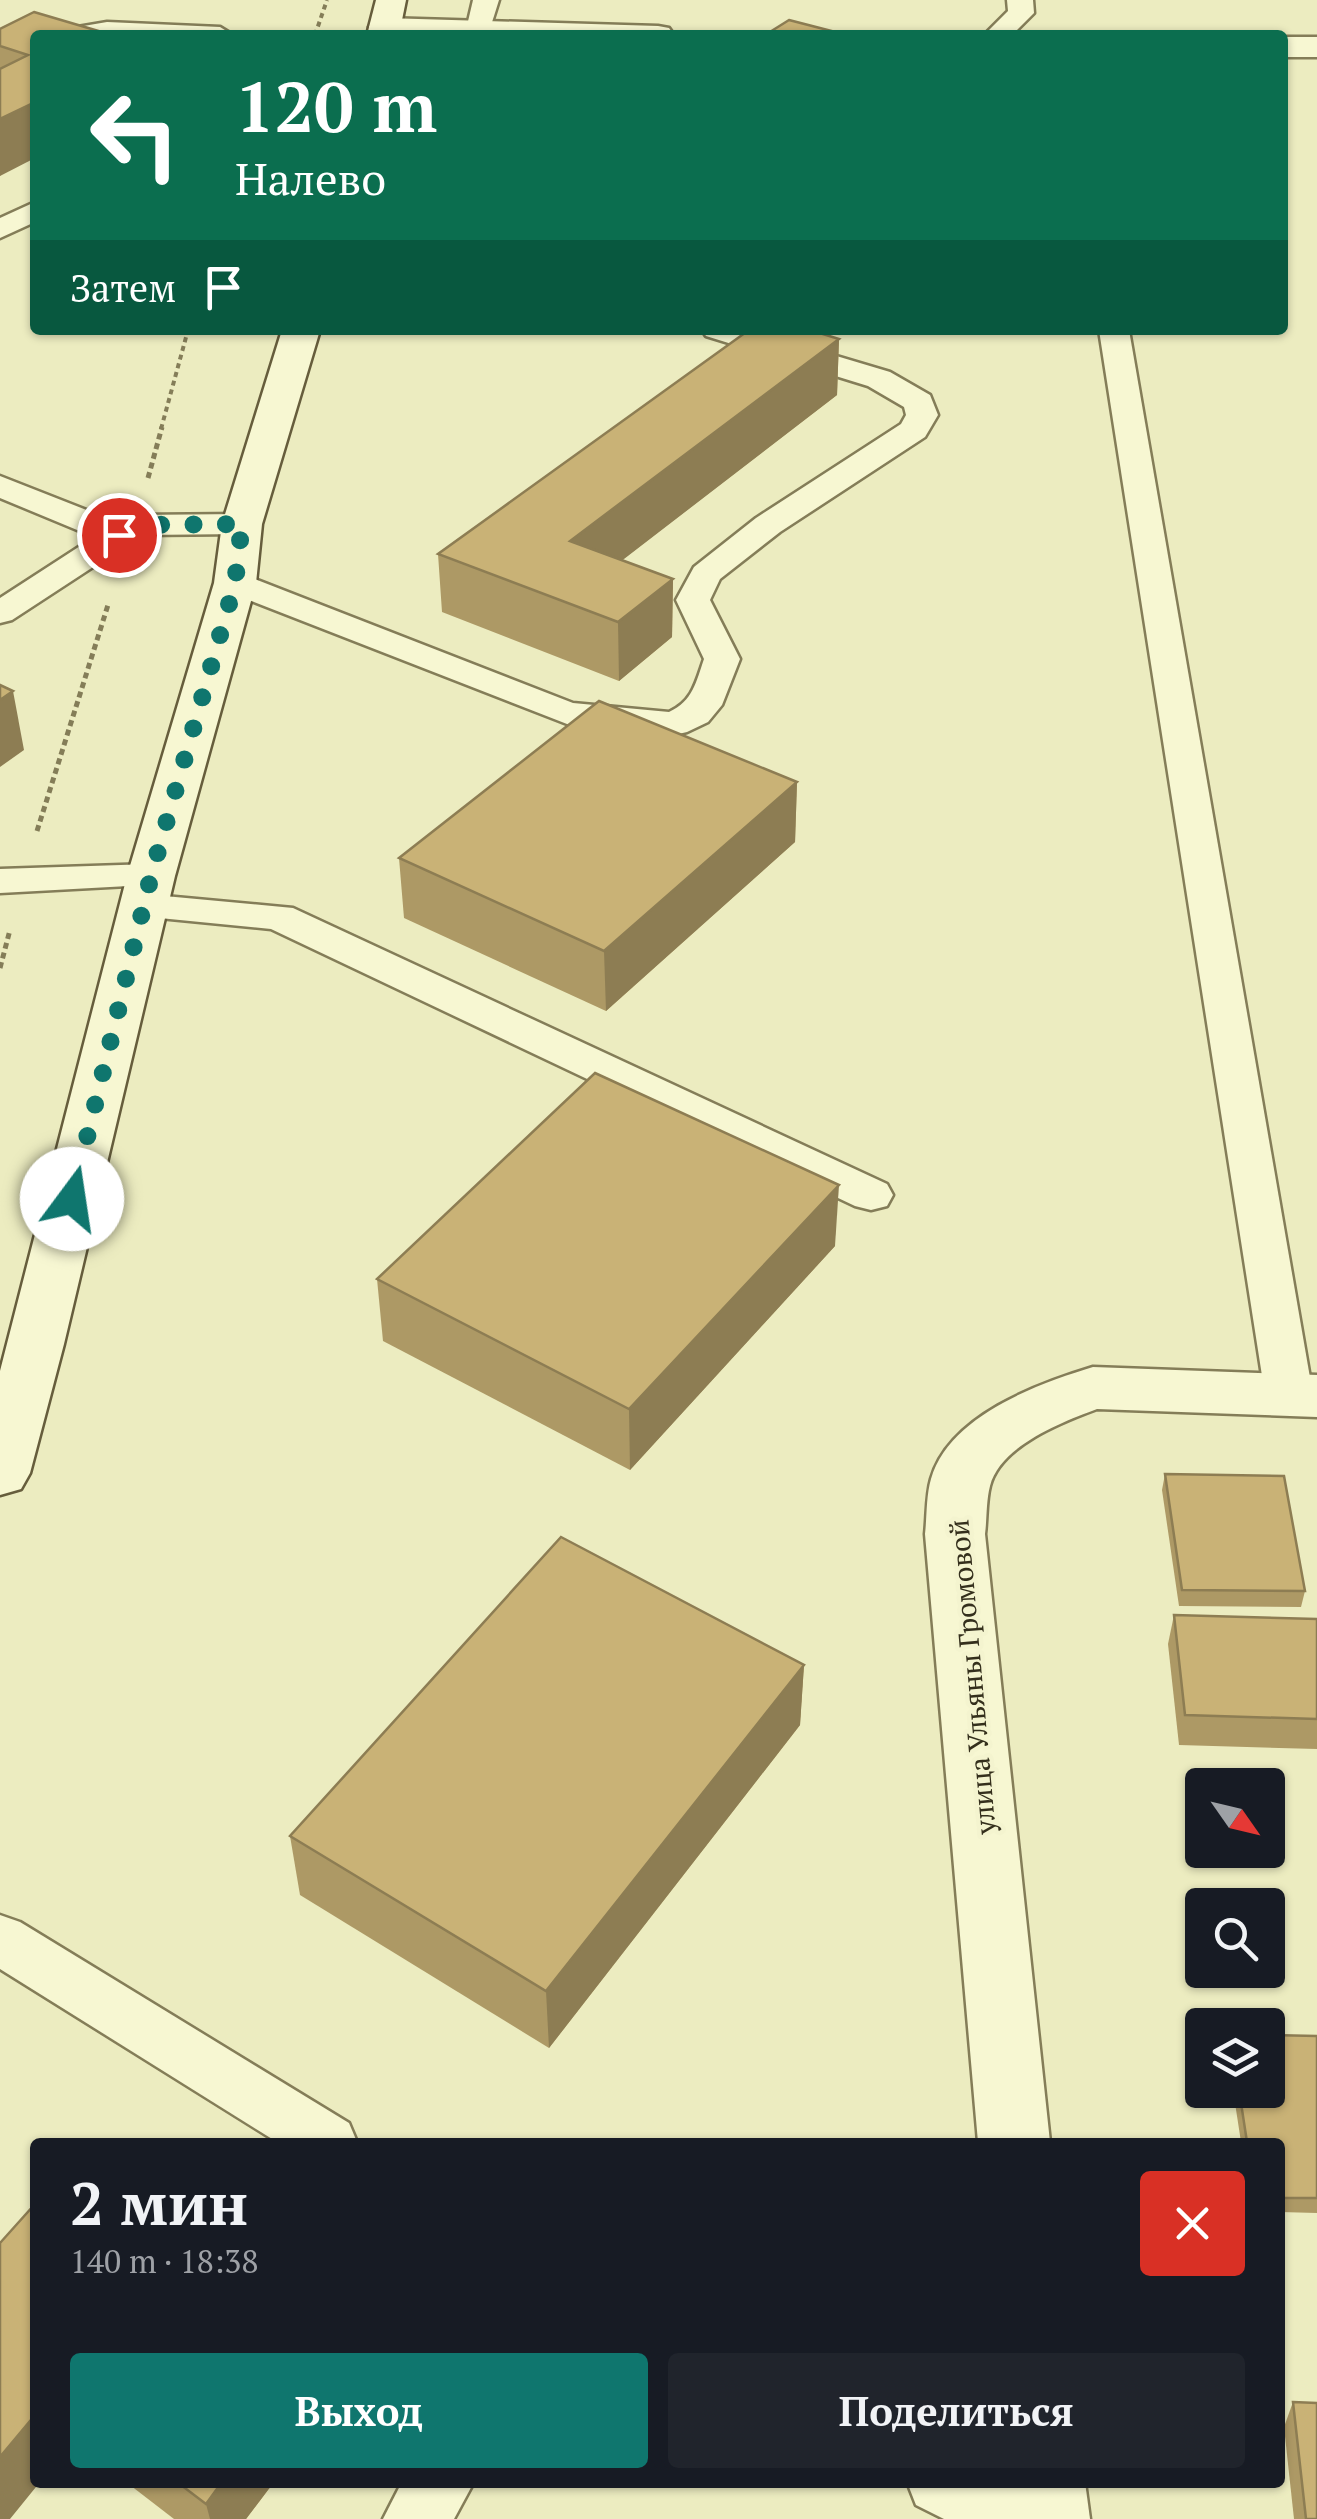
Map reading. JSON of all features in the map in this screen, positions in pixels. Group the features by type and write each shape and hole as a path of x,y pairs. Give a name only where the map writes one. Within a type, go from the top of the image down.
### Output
{"main road":[{"path":"386,21 483,15 614,30"},
{"path":"1288,46 1317,47"},
{"path":"0,1472 36,1344 147,891 235,583 242,524 299,335"},
{"name":"улица Ульяны Громовой","path":"1014,2138 955,1534 961,1478 990,1439 1042,1406 1094,1388 1303,1396"},
{"path":"1047,2488 1050,2519"}],"lane":[{"path":"1002,30 1022,12 1020,0"},
{"path":"0,229 30,214"},
{"path":"235,583 567,712 654,724 674,724 696,714 709,697 722,659 693,600 706,574 768,525 914,430 922,415 918,402 878,379 733,335"},
{"path":"1115,335 1303,1396"},
{"path":"0,486 127,530 242,524"},
{"path":"0,613 127,530"},
{"path":"12,880 147,891 279,918 871,1195"},
{"path":"0,1939 322,2138"},
{"path":"415,2519 438,2488"},
{"path":"951,2488 1010,2519"}],"path":[{"path":"317,30 327,0"},
{"path":"0,968 12,880 63,740 186,335"}],"building":[{"path":"34,12 95,30 30,30 30,104 0,119 0,69 28,55 0,46 0,29"},
{"path":"789,20 828,30 773,30"},
{"path":"742,335 826,335 839,339 570,541 673,579 618,622 438,554"},
{"path":"0,685 13,691 0,700"},
{"path":"599,701 797,782 604,951 399,858"},
{"path":"595,1073 839,1185 629,1409 377,1279"},
{"path":"1165,1474 1284,1476 1305,1591 1182,1590"},
{"path":"561,1537 804,1665 546,1991 290,1836"},
{"path":"1174,1615 1317,1619 1317,1719 1185,1715"},
{"path":"1285,2035 1317,2036 1317,2198 1285,2198 1285,2138 1246,2138 1242,2108 1285,2108"},
{"path":"30,2210 30,2421 0,2457 0,2243"},
{"path":"1293,2402 1317,2403 1317,2519 1306,2519"},
{"path":"185,2488 218,2488 206,2504"}],"route":[{"path":"72,1199 151,876 235,583 242,524 135,525 119,535"}]}
